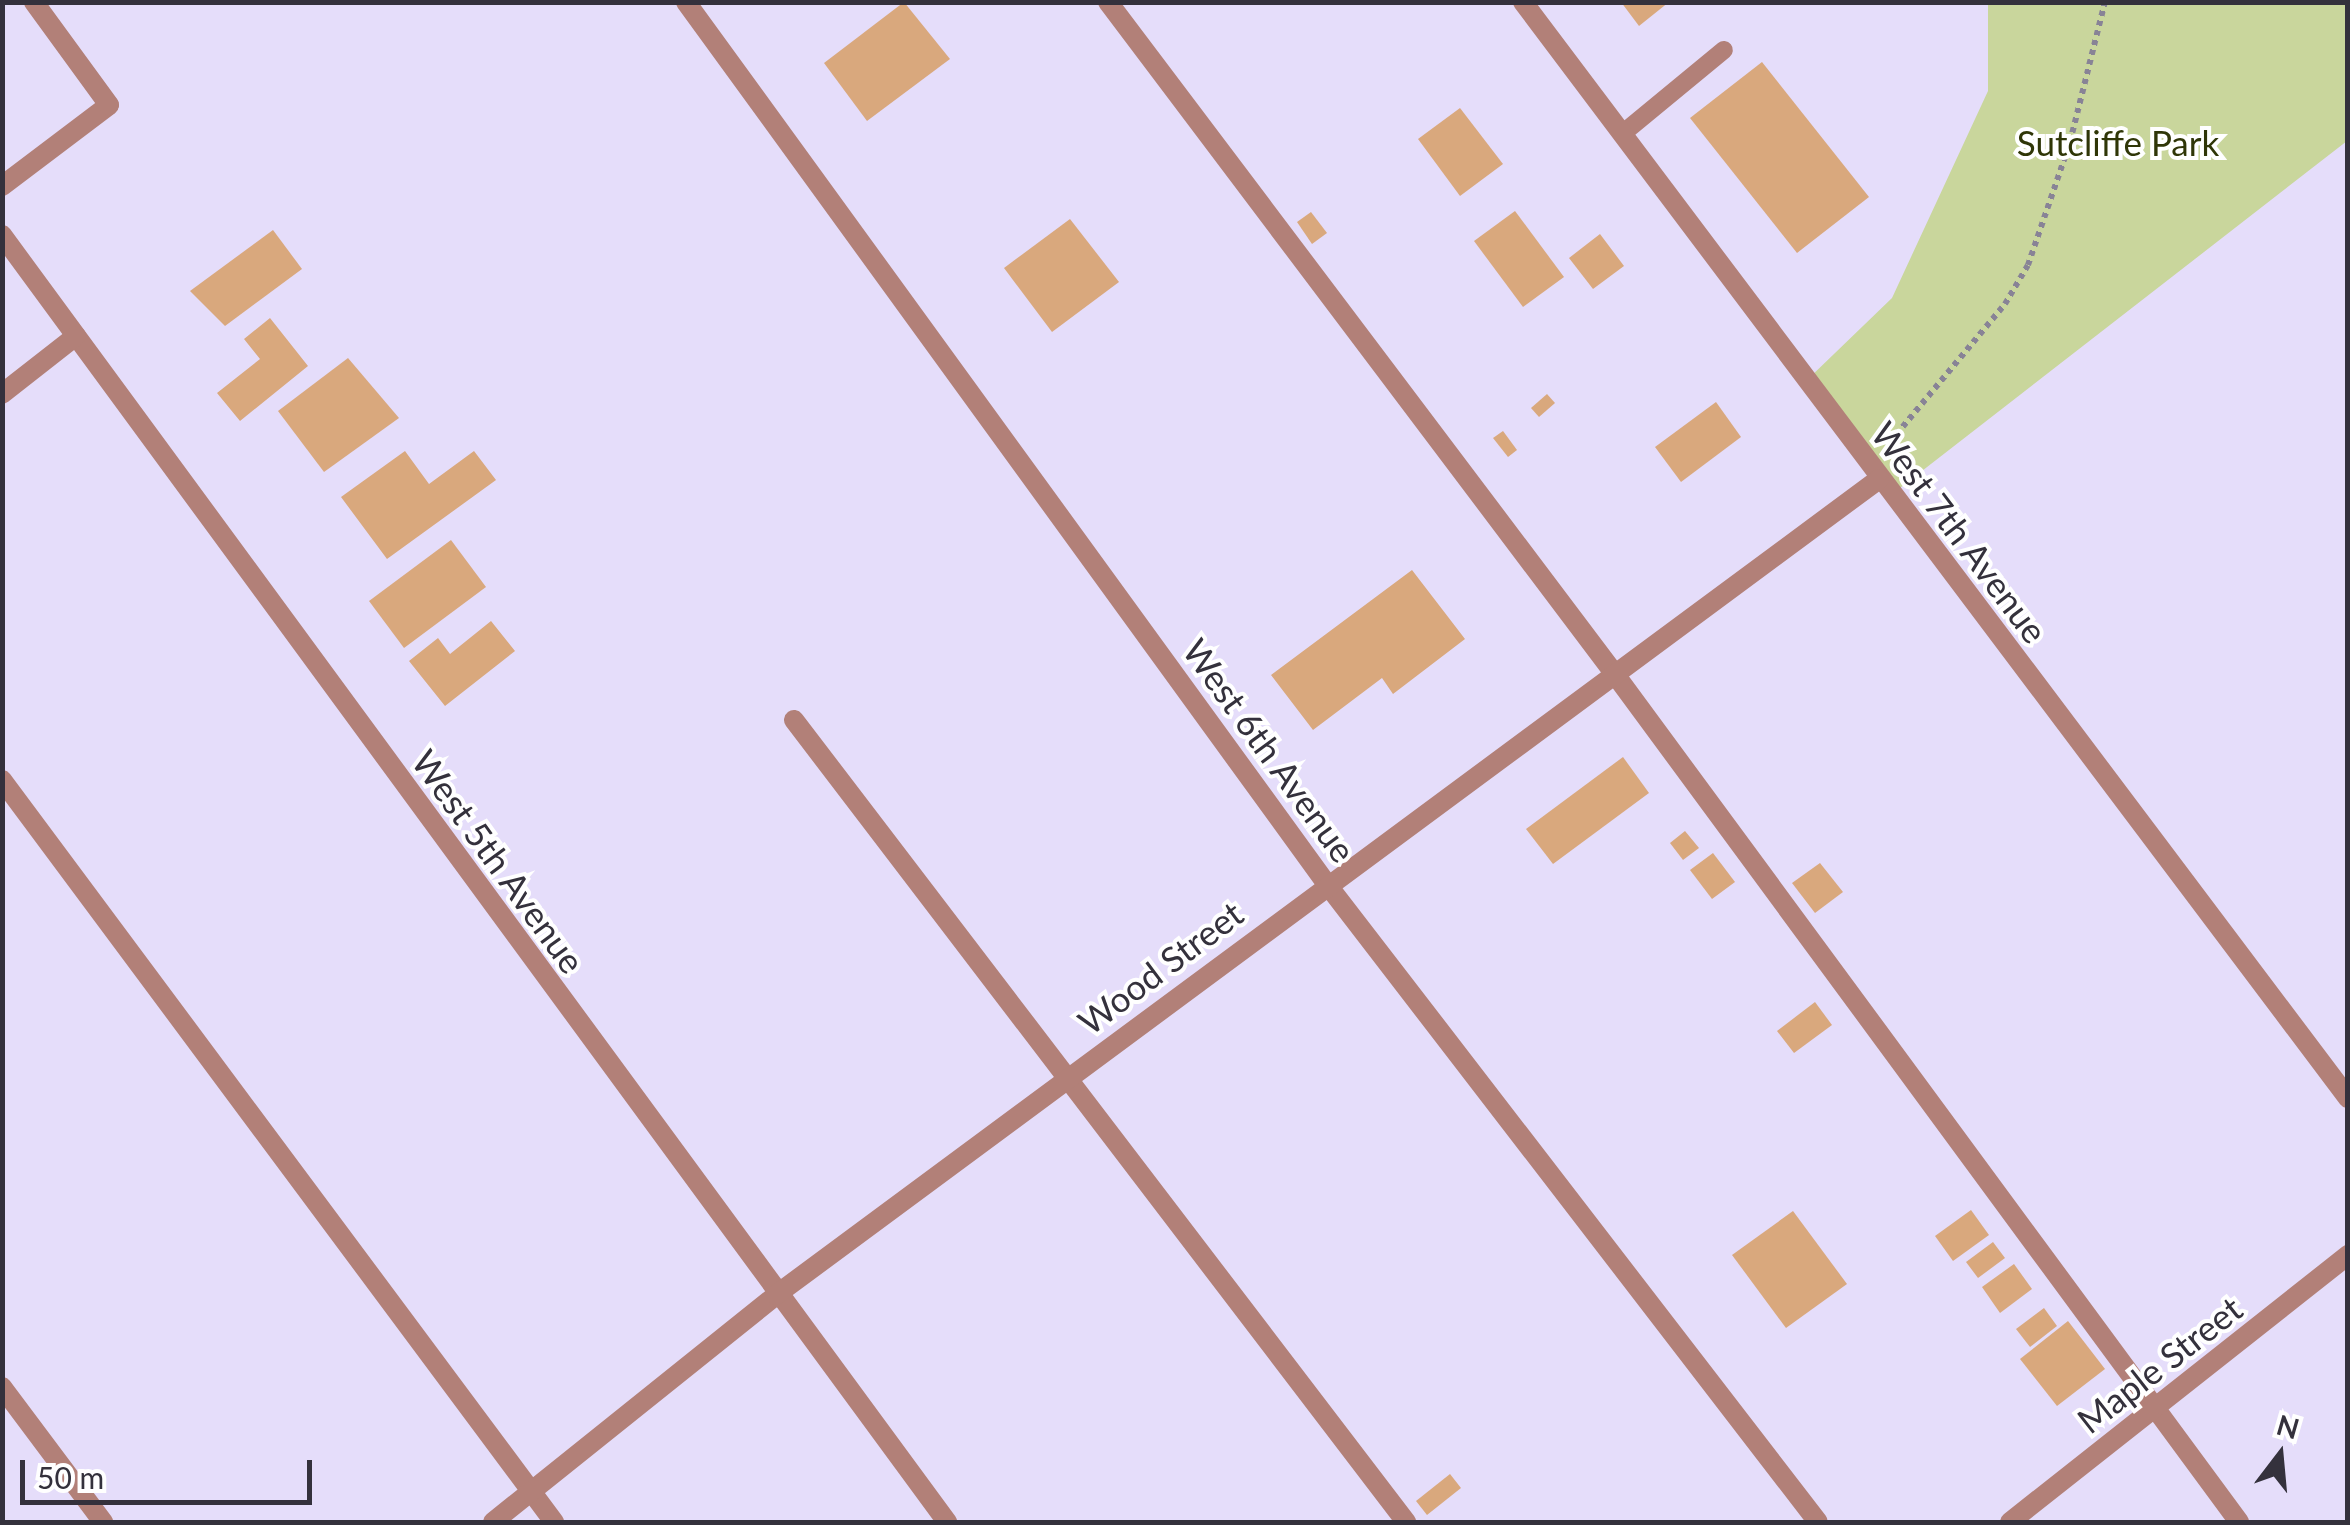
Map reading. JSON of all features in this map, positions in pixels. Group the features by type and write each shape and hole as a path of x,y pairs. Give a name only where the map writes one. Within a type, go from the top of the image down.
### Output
{"street":[{"path":"2,186 109,105 34,2"},
{"name":"West 6th Avenue","path":"686,2 1326,883 1818,1522"},
{"path":"1108,2 1614,673 2239,1522"},
{"name":"West 7th Avenue","path":"1523,2 2348,1098"},
{"name":"West 5th Avenue","path":"2,235 776,1295 948,1522"},
{"path":"2,394 76,336"},
{"name":"Wood Street","path":"493,1522 776,1295 1326,883 1614,673 1874,473"},
{"path":"794,720 1406,1522"},
{"path":"2,780 554,1522"},
{"name":"Maple Street","path":"2010,1522 2348,1255"},
{"path":"2,1387 103,1522"}],"lane":[{"path":"1622,134 1724,50"}],"path":[{"path":"1874,473 2005,304 2028,265 2065,158 2105,2"}],"green space":[{"name":"Sutcliffe Park","path":"1988,3 2347,3 2347,141 1891,495 1806,381 1892,298 1988,91"}],"building":[{"path":"904,2 950,59 867,121 824,63"},
{"path":"1621,2 1669,2 1639,26"},
{"path":"1762,62 1869,197 1797,253 1690,118"},
{"path":"1460,108 1503,164 1460,196 1418,139"},
{"path":"1515,211 1564,277 1523,307 1474,241"},
{"path":"1311,212 1327,233 1312,244 1297,222"},
{"path":"1070,219 1119,282 1052,332 1004,268"},
{"path":"273,230 302,269 225,326 190,291"},
{"path":"1600,234 1624,266 1593,289 1569,258"},
{"path":"270,318 308,366 240,421 217,393 260,359 244,339"},
{"path":"348,358 399,418 324,472 278,411"},
{"path":"1547,394 1555,403 1539,417 1531,408"},
{"path":"1716,402 1741,437 1681,482 1655,447"},
{"path":"1503,431 1517,450 1508,457 1493,438"},
{"path":"405,451 429,484 474,451 496,480 387,559 341,497"},
{"path":"451,540 486,587 404,648 369,601"},
{"path":"1412,570 1465,639 1393,694 1382,678 1313,730 1271,675"},
{"path":"491,621 515,651 445,706 409,661 438,638 450,654"},
{"path":"1623,757 1649,793 1553,864 1526,829"},
{"path":"1685,831 1699,848 1683,860 1670,843"},
{"path":"1713,853 1735,882 1712,899 1690,870"},
{"path":"1820,863 1843,892 1815,913 1792,883"},
{"path":"1815,1002 1832,1025 1794,1053 1777,1031"},
{"path":"1971,1210 1989,1235 1953,1261 1935,1236"},
{"path":"1793,1211 1847,1284 1786,1328 1732,1255"},
{"path":"1993,1242 2005,1258 1978,1278 1966,1262"},
{"path":"2014,1264 2032,1289 2000,1313 1982,1287"},
{"path":"2044,1308 2057,1326 2030,1347 2016,1329"},
{"path":"2068,1321 2105,1369 2057,1406 2020,1359"},
{"path":"1450,1474 1461,1488 1427,1515 1416,1501"}]}
